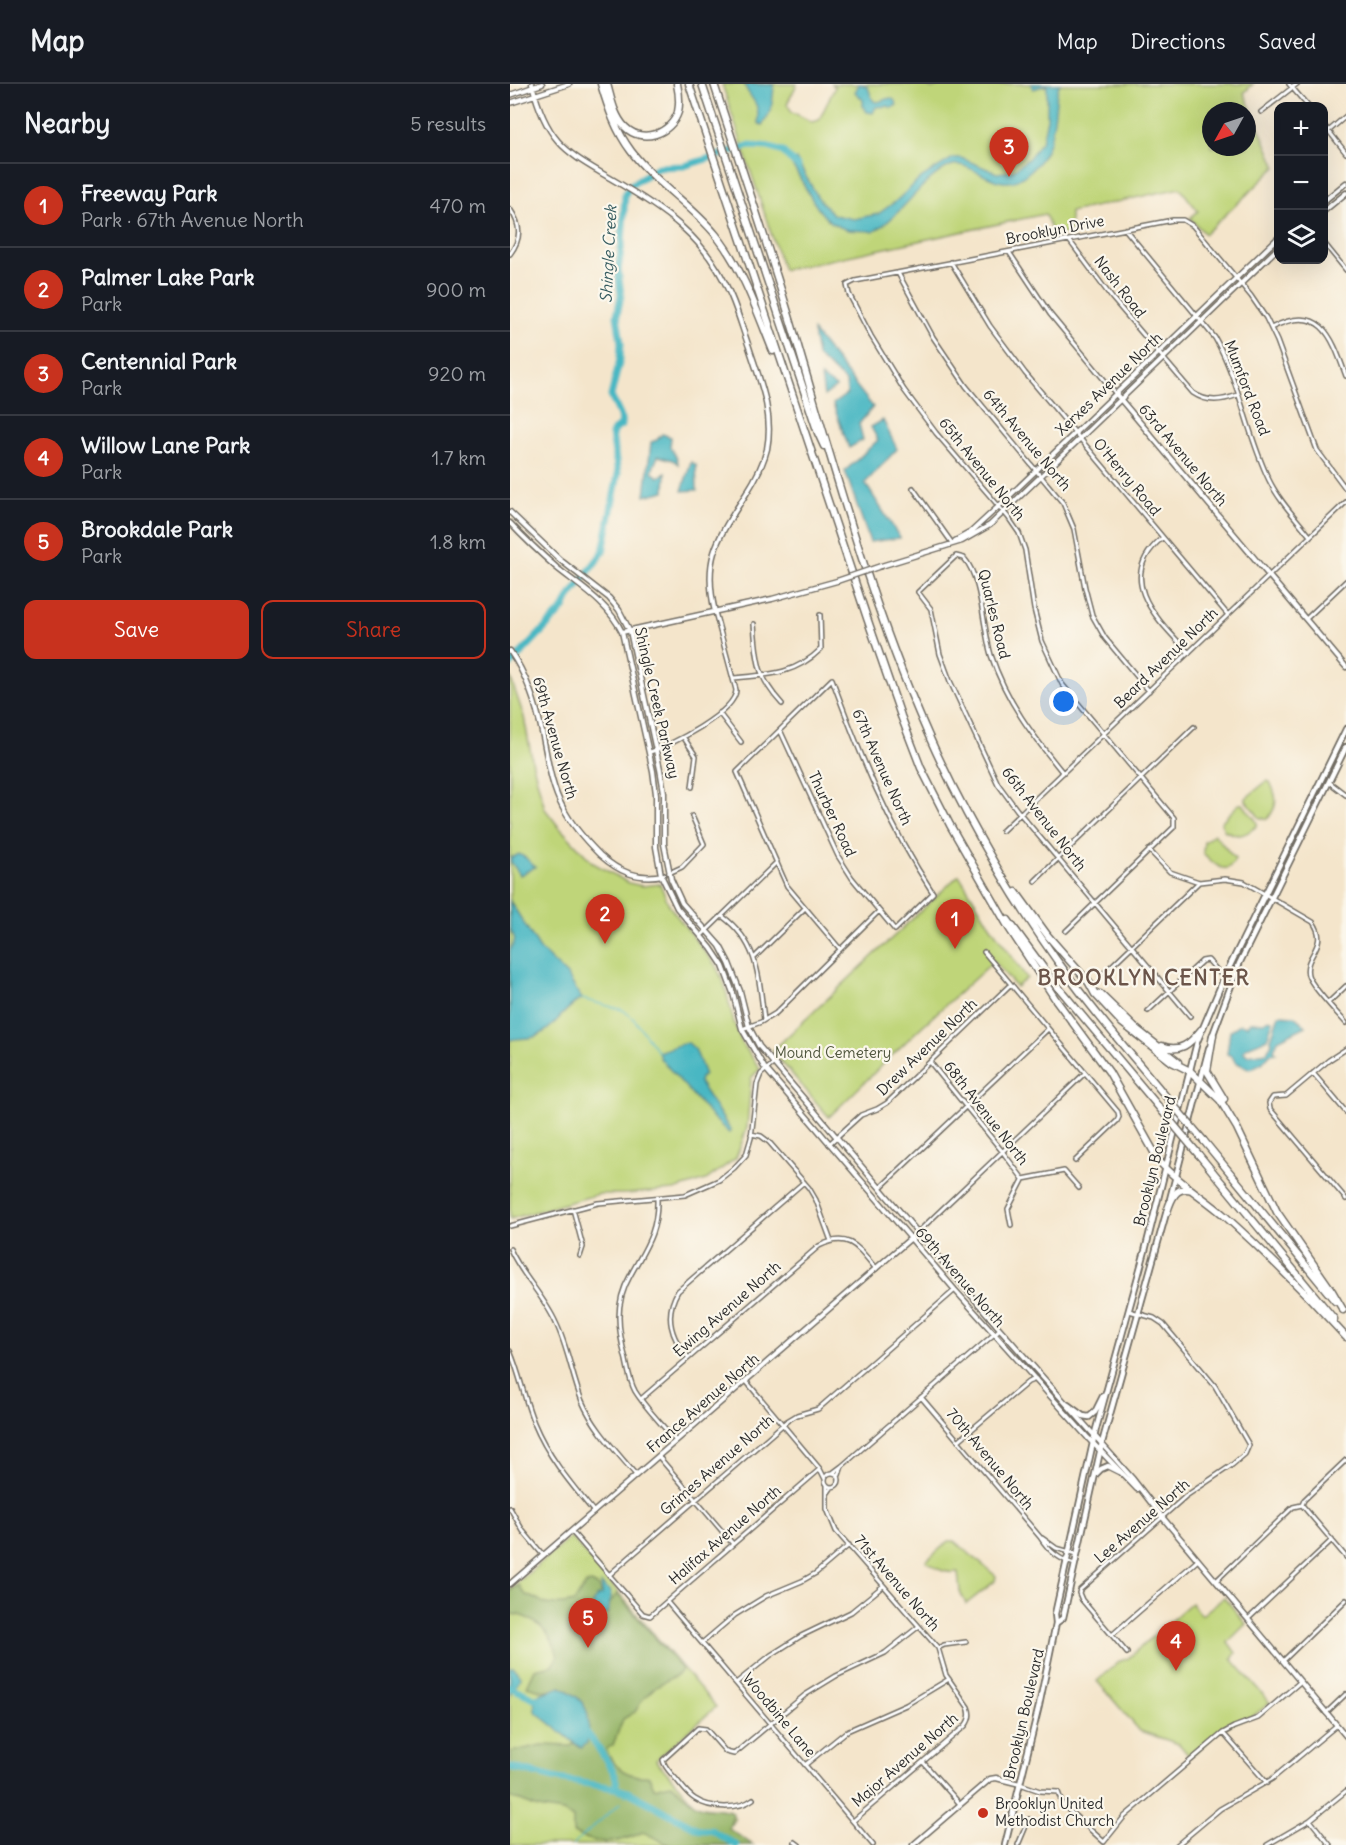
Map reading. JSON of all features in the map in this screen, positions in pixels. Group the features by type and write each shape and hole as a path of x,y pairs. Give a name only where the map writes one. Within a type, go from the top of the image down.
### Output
{"highway":[{"path":"599,84 607,88 618,117 626,128 636,134 651,136 666,129 676,115 679,103 678,84"},
{"path":"689,84 796,412 906,731 932,791 1009,928 1109,1072 1149,1145 1166,1168 1227,1218 1289,1276 1346,1335"},
{"path":"702,84 818,433 830,457"},
{"path":"714,84 781,288 830,457 880,612 906,684 947,775 993,860 1026,915 1064,971 1344,1312"},
{"path":"607,88 617,129 627,146 642,164 707,225 733,259 755,305 796,412"},
{"path":"993,860 1048,936 1089,983 1122,1016 1200,1079 1225,1107 1247,1148"},
{"path":"971,862 1033,955 1346,1335"},
{"path":"1089,983 1095,994 1122,1023 1172,1062 1187,1069"},
{"path":"1154,1043 1179,1049 1190,1042 1201,1030"},
{"path":"1213,1035 1207,1064 1208,1074 1230,1110 1277,1212 1344,1312"},
{"path":"1167,1212 1178,1191 1187,1189 1197,1192"}],"main road":[{"name":"Brooklyn Boulevard","path":"1005,1845 1056,1623 1055,1614 1093,1443 1166,1168 1187,1069 1224,978 1346,729"},
{"name":"Brooklyn Boulevard","path":"1056,1623 1063,1618 1102,1443 1167,1212 1213,1035 1239,964 1346,747"},
{"path":"1068,1405 1083,1416 1091,1416 1108,1385"},
{"path":"1095,1475 1108,1466 1120,1472"}],"street":[{"path":"510,95 542,84"},
{"path":"510,103 569,84"},
{"path":"1289,84 1304,102"},
{"path":"1262,112 1297,84"},
{"path":"532,86 546,124 562,146 581,161 660,207 702,246 731,296 767,405 769,432 764,460 753,483 719,537 713,553 710,585 736,690 735,698 730,706 684,738 650,752"},
{"path":"1346,116 1328,131 1346,153"},
{"path":"1328,197 1346,183"},
{"path":"1324,210 1346,193"},
{"path":"510,209 518,222 520,233 518,244 510,254"},
{"name":"Brooklyn Drive","path":"847,285 855,281 951,262 1178,219 1183,220 1193,226 1259,307 1271,328 1317,450 1346,489"},
{"name":"Mumford Road","path":"1125,229 1202,322 1220,348 1268,479 1281,500 1310,536"},
{"name":"Nash Road","path":"1069,240 1102,285 1187,387 1206,400 1221,400 1238,395"},
{"name":"Xerxes Avenue North","path":"952,543 971,532 998,507 1274,242"},
{"path":"1328,248 1345,267"},
{"name":"63rd Avenue North","path":"1009,252 1050,314 1346,667"},
{"name":"Xerxes Avenue North","path":"622,633 772,599 962,541 983,531 1274,252"},
{"name":"O'Henry Road","path":"951,262 990,326 1025,373 1228,615"},
{"name":"64th Avenue North","path":"898,273 933,337 955,370 1058,495 1070,516 1088,601 1098,627 1112,648 1149,691"},
{"name":"65th Avenue North","path":"847,285 849,294 871,336 904,390 1018,533 1025,550 1037,625 1049,658 1067,690 1174,818 1175,823 1149,850"},
{"path":"1271,328 1296,319 1305,319 1319,325 1326,330 1334,344 1346,376"},
{"path":"913,488 952,543"},
{"name":"Beard Avenue North","path":"1002,831 1346,502"},
{"name":"Shingle Creek Parkway","path":"510,512 540,542 619,610 630,631 657,750 664,792 664,844 669,873 682,903 720,946 740,991 749,1027 759,1046 773,1064"},
{"name":"Shingle Creek Parkway","path":"510,523 546,559 612,614 622,633 650,752 656,794 656,847 661,875 677,908 723,966 742,1029 767,1069"},
{"path":"1162,538 1149,550 1141,565 1139,573 1141,590 1149,604 1189,652"},
{"name":"Quarles Road","path":"956,556 964,558 974,573 985,632 1006,692 1027,728 1063,773"},
{"name":"66th Avenue North","path":"956,556 918,592 931,609 945,668 979,746 999,784 1021,814 1190,1016"},
{"path":"1306,620 1346,581"},
{"path":"733,678 761,676 793,669 821,649 820,615"},
{"path":"754,624 761,676 768,689 782,704"},
{"name":"69th Avenue North","path":"511,653 534,698 553,783 568,818 587,842 617,869 644,877 669,873"},
{"name":"67th Avenue North","path":"780,730 832,679 858,750 882,805 933,893 895,930"},
{"path":"719,713 741,742"},
{"path":"1035,881 1194,727"},
{"path":"780,730 737,772 788,888 840,949"},
{"name":"Thurber Road","path":"780,730 838,856 852,878 895,930"},
{"path":"684,738 696,756 692,787"},
{"path":"1329,782 1346,795"},
{"path":"669,873 682,867 704,844 692,816"},
{"path":"1066,931 1149,850 1170,873 1199,882 1235,880 1244,882 1307,917 1317,927 1318,946 1307,973 1311,982 1346,1023"},
{"path":"701,936 777,862"},
{"path":"1103,974 1199,882"},
{"path":"754,957 806,908"},
{"path":"742,1029 776,1013 879,911"},
{"path":"722,916 738,930 754,957 759,972 764,1020"},
{"path":"984,952 1118,1112 1119,1117 1075,1161"},
{"path":"1148,1011 1205,960 1211,963 1224,978"},
{"name":"Drew Avenue North","path":"829,1144 861,1115 882,1107 1011,984"},
{"path":"1329,1002 1346,986"},
{"path":"880,1188 1048,1029"},
{"path":"1346,1048 1286,1096 1273,1097 1269,1103 1270,1110 1346,1199"},
{"name":"68th Avenue North","path":"930,1062 1023,1179"},
{"path":"510,1226 598,1203 685,1195 719,1180 741,1162 749,1147 757,1084 761,1074 773,1064"},
{"name":"69th Avenue North","path":"773,1064 1000,1329 1132,1478 1346,1736"},
{"name":"69th Avenue North","path":"767,1069 829,1144 994,1333 1120,1472 1143,1493"},
{"path":"918,1232 1085,1073"},
{"path":"1313,1073 1346,1112"},
{"path":"751,1134 761,1136 770,1142 804,1182 816,1200 831,1241 841,1239 852,1242 876,1269"},
{"path":"1011,1225 1008,1209 1023,1179 1064,1172 1079,1188"},
{"path":"688,1357 678,1344 671,1326 670,1311 678,1291 804,1182"},
{"path":"657,1199 653,1233 625,1286 618,1307 617,1319 632,1383 641,1399 676,1442"},
{"path":"573,1209 583,1247 580,1256"},
{"name":"France Avenue North","path":"510,1584 918,1232"},
{"name":"Ewing Avenue North","path":"641,1399 813,1251 831,1241"},
{"path":"510,1249 521,1270 540,1294 557,1324 578,1390 590,1416 637,1476"},
{"name":"Grimes Avenue North","path":"609,1575 783,1425 797,1415 818,1409 956,1290"},
{"path":"1129,1311 1137,1313"},
{"name":"Lee Avenue North","path":"1112,1635 1082,1600 1079,1593 1186,1496 1232,1465 1249,1445 1215,1386 1168,1330 1157,1319 1137,1313"},
{"path":"820,1469 828,1473 842,1466 1000,1329"},
{"path":"510,1351 528,1409 542,1441 561,1471 594,1512"},
{"path":"958,1441 1028,1382 1036,1379"},
{"path":"746,1381 820,1469 827,1485 832,1487"},
{"name":"70th Avenue North","path":"921,1397 1047,1548 1066,1562 1076,1564"},
{"path":"659,1457 733,1544"},
{"path":"1302,1505 1304,1500 1346,1460"},
{"path":"827,1494 832,1487 838,1484 842,1466"},
{"name":"Halifax Avenue North","path":"609,1575 646,1616 650,1616 820,1469"},
{"path":"834,1472 838,1476"},
{"path":"825,1479 828,1473"},
{"name":"71st Avenue North","path":"827,1485 827,1509 832,1524 938,1648 944,1671 968,1707 970,1716"},
{"path":"1302,1505 1346,1557"},
{"path":"1216,1581 1293,1507 1302,1505"},
{"path":"510,1510 543,1556"},
{"path":"572,1532 609,1575"},
{"name":"70th Avenue North","path":"1040,1537 1056,1548 1077,1554"},
{"path":"1248,1619 1332,1540"},
{"path":"702,1643 735,1614 766,1596 809,1577 849,1545"},
{"path":"1127,1653 1112,1635 1198,1560"},
{"path":"736,1683 778,1650 851,1612 883,1586"},
{"path":"1283,1661 1346,1600"},
{"name":"Woodbine Lane","path":"667,1602 873,1845"},
{"path":"753,1799 748,1804 732,1806 707,1805 700,1802 688,1794 663,1763 665,1756 698,1728 706,1729 726,1752 731,1754 820,1685 885,1653 918,1627"},
{"path":"938,1648 966,1642"},
{"path":"806,1765 847,1731 906,1705 949,1679"},
{"path":"913,1845 992,1778 1040,1791 1058,1792 1063,1805 1104,1842 1124,1817 1223,1733 1258,1718 1300,1682"},
{"path":"1326,1713 1346,1694"},
{"name":"Major Avenue North","path":"853,1821 965,1726 970,1716"},
{"path":"1177,1845 1220,1809 1267,1783 1337,1725"},
{"path":"1223,1733 1267,1783"},
{"path":"923,1762 960,1804"},
{"path":"1267,1845 1310,1820 1346,1791"},
{"path":"1018,1845 1029,1819"},
{"path":"1310,1820 1330,1845"}],"green space":[{"path":"722,84 797,84 787,104 792,112 812,122 819,120 835,87 832,84 922,84 932,89 944,84 1253,84 1244,93 1248,102 1202,102 1202,156 1256,156 1256,121 1274,162 1274,169 1205,234 1190,218 1198,211 1180,188 1070,212 1070,231 1054,237 1045,214 783,270"},
{"path":"510,676 524,717 533,765 545,809 593,863 629,883 642,886 660,884 670,907 716,966 724,983 734,1023 742,1043 760,1069 751,1078 747,1128 736,1158 706,1180 674,1190 599,1194 510,1219"},
{"path":"1267,781 1270,782 1276,801 1274,810 1267,819 1260,818 1246,798"},
{"path":"1239,804 1243,804 1257,822 1257,826 1245,834 1238,835 1224,830 1221,822"},
{"path":"1214,834 1235,859 1228,868 1219,867 1203,853 1204,842"},
{"name":"Mound Cemetery","path":"959,875 989,924 1027,978 1016,987 994,961 918,1030 829,1117 772,1051"},
{"path":"571,1537 716,1707 656,1760 695,1805 711,1810 728,1810 735,1818 724,1836 737,1845 510,1845 510,1589"},
{"path":"949,1541 954,1541 996,1576 995,1581 966,1604 960,1591 958,1572 941,1570 926,1561"},
{"path":"591,1583 598,1586 608,1612 610,1602 617,1594 682,1669 679,1674 656,1686 643,1699 635,1712 623,1719 613,1745 606,1749 609,1756 617,1766 628,1773 649,1776 654,1788 671,1784 697,1805 733,1813 729,1829 753,1845 670,1845 643,1832 616,1841 590,1840 573,1833 573,1818 563,1812 538,1808 510,1797 510,1752 541,1745 571,1746 574,1743 581,1748 587,1739 588,1726 583,1704 569,1692 560,1687 544,1691 527,1686 535,1669 552,1665 558,1657 552,1641 541,1627 527,1618 510,1614 510,1591 519,1585 528,1596 552,1605 574,1602 586,1584"},
{"path":"1224,1597 1246,1624 1228,1642 1236,1653 1232,1659 1270,1703 1253,1716 1220,1730 1190,1757 1179,1744 1140,1731 1097,1681 1120,1661 1127,1659 1191,1603 1202,1615"}],"water":[{"path":"744,84 774,85 770,111 762,125 758,123 756,104"},
{"path":"859,84 867,86 875,102 890,98 897,105 892,108 876,107 873,113 867,112 863,106 863,100 855,92"},
{"path":"1031,84 1061,84 1057,92 1050,140 1043,156 1032,170 1014,181 1003,182 966,167 950,166 929,180 893,217 873,232 845,229 826,218 791,164 796,159 819,199 834,215 854,219 878,214 922,177 953,158 961,158 997,173 1012,171 1028,159 1042,141 1047,119 1047,85 1033,89"},
{"path":"813,331 873,407 859,424 863,440 849,448 833,404 847,394 846,382 817,356"},
{"path":"821,377 836,387 824,396"},
{"path":"883,420 897,449 865,483 900,538 870,542 845,471 878,440 871,427"},
{"path":"662,434 671,437 670,447 678,464 673,460 658,456 652,471 658,477 666,473 665,491 645,496 651,442 657,440"},
{"path":"691,462 696,465 697,490 682,491"},
{"path":"519,854 535,867 520,875 511,862 511,858"},
{"path":"510,901 540,949 567,975 582,999 569,1007 541,1034 531,1038 510,1040 510,951 515,940 510,927"},
{"path":"1279,1015 1294,1016 1306,1026 1278,1040 1274,1050 1276,1053 1270,1054 1262,1063 1250,1069 1235,1062 1232,1056 1227,1054 1230,1031 1240,1024 1247,1026 1250,1022 1264,1022 1269,1019 1273,1021 1267,1039 1243,1051 1247,1055 1267,1052 1272,1043 1271,1039"},
{"path":"687,1042 695,1049 705,1075 700,1078 699,1082 731,1131 729,1133 660,1058 658,1052"},
{"path":"601,1584 611,1592 608,1612 601,1616 594,1611 593,1604 597,1596 602,1595"},
{"path":"510,1668 514,1668 521,1677 510,1694"},
{"path":"560,1687 577,1697 586,1709 589,1724 587,1743 581,1748 535,1711 534,1696"}],"waterway":[{"name":"Shingle Creek","path":"510,665 564,608 568,599 603,552 618,474 612,434 622,425 611,396 620,359 621,343 617,315 621,295 618,270 625,194 631,185 658,167 684,166 749,146 768,147 783,152 798,167"},
{"path":"582,999 623,1010 634,1019 658,1052"},
{"path":"510,1687 541,1701"},
{"path":"583,1729 614,1774 615,1788"},
{"name":"Shingle Creek","path":"510,1767 628,1792 700,1830 711,1830 736,1845"},
{"name":"Shingle Creek","path":"625,1796 628,1792"},
{"path":"573,1845 620,1803"}],"place":[{"name":"Centennial Park","path":"1009,177"},
{"name":"Palmer Lake Park","path":"605,944"},
{"name":"Freeway Park","path":"955,949"},
{"name":"Brookdale Park","path":"588,1648"},
{"name":"Willow Lane Park","path":"1176,1671"},
{"name":"Brooklyn United Methodist Church","path":"983,1813"}],"district":[{"name":"BROOKLYN CENTER","path":"1144,978"}]}
